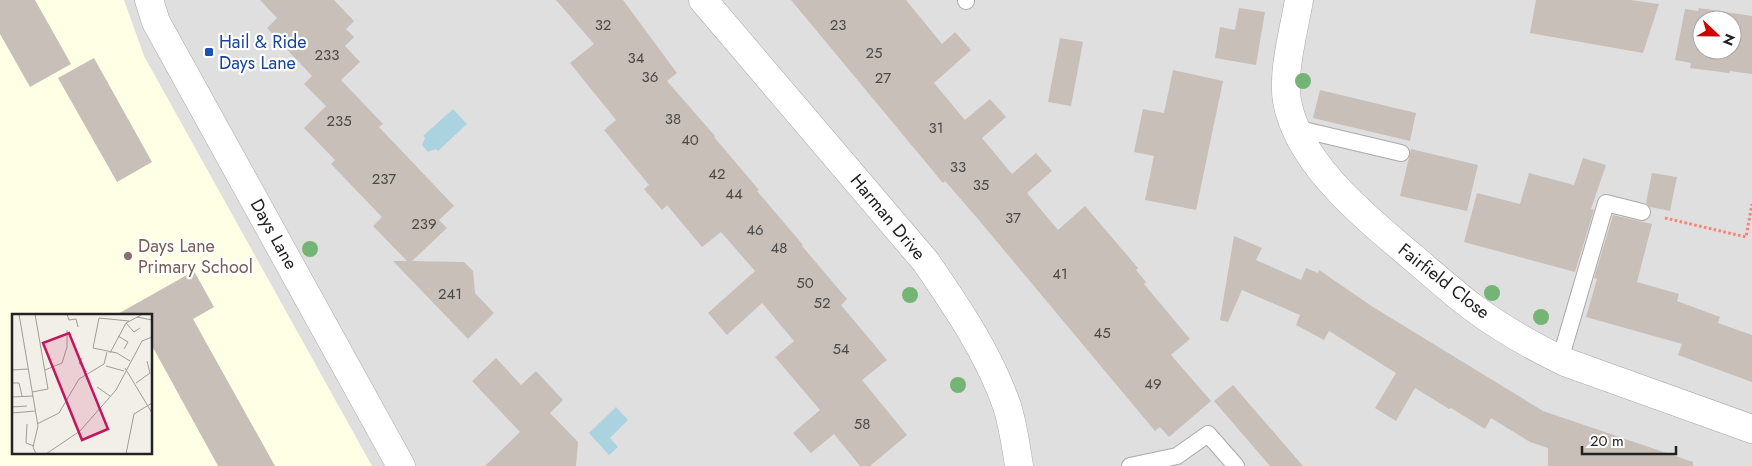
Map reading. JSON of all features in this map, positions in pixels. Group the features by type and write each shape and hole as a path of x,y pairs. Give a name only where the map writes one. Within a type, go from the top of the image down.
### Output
{"street":[{"name":"Days Lane","path":"149,0 156,22 401,466"},
{"name":"Harman Drive","path":"703,0 926,262 944,288 968,325 1000,387 1008,408 1019,466"},
{"name":"Fairfield Close","path":"1299,0 1286,76 1287,100 1295,128 1308,150 1358,211 1472,306 1536,348 1560,360 1752,429"}],"lane":[{"path":"1295,128 1401,153"},
{"path":"1560,360 1606,203 1642,212"},
{"path":"1130,466 1177,456 1208,434 1236,466"}],"path":[{"path":"1642,212 1746,237 1752,204"}],"shaded area":[{"path":"0,0 1752,0 1752,466 0,466"},
{"name":"Days Lane Primary School","path":"0,0 124,0 144,56 372,466 0,466"}],"water":[{"path":"453,109 467,124 438,151 436,149 428,152 422,145 425,138 423,136"},
{"path":"616,407 628,420 610,438 618,447 609,455 589,433"}],"building":[{"path":"0,0 35,0 71,64 30,87 0,34"},
{"path":"260,0 334,0 354,21 346,29 354,37 345,46 360,62 341,80 383,124 379,127 454,206 439,220 447,228 412,261 464,262 473,271 475,293 494,313 468,339 393,261 407,261 373,226 382,217 331,164 335,160 304,128 326,106 304,84 312,76 267,28 277,18"},
{"path":"556,0 623,0 677,73 667,81 715,136 759,190 757,191 847,299 841,305 887,360 862,380 907,435 870,466 860,466 834,434 811,453 793,433 820,410 775,357 794,341 762,303 727,335 708,313 755,271 721,232 702,247 667,205 662,210 644,189 649,185 604,130 616,120 570,63 594,44"},
{"path":"791,0 906,0 942,44 955,32 971,50 934,83 965,120 990,99 1006,117 982,138 1012,174 1036,153 1052,171 1027,193 1058,230 1085,206 1138,268 1136,270 1146,282 1144,284 1190,339 1171,355 1211,401 1169,437 1160,427 1155,431 978,219 945,181 943,183"},
{"path":"1536,0 1630,0 1659,4 1643,53 1530,33"},
{"path":"1239,8 1265,12 1256,65 1215,58 1220,27 1235,30"},
{"path":"1685,9 1692,10 1692,60 1742,60 1742,14 1752,16 1752,74 1690,68 1691,63 1675,60"},
{"path":"1060,38 1083,42 1071,106 1048,102"},
{"path":"94,58 152,162 117,182 58,78"},
{"path":"1173,70 1223,81 1196,210 1145,200 1154,156 1134,152 1143,109 1164,113"},
{"path":"1320,90 1416,113 1410,141 1313,118"},
{"path":"1411,149 1478,165 1467,211 1400,196"},
{"path":"1583,158 1606,165 1591,209 1594,210 1575,272 1464,242 1477,193 1520,204 1529,173 1574,185"},
{"path":"1652,173 1677,177 1670,211 1650,207 1646,203"},
{"path":"1613,215 1652,224 1637,282 1679,294 1677,301 1720,317 1718,323 1752,335 1752,382 1678,355 1682,344 1586,317 1597,279 1594,278"},
{"path":"1234,236 1262,248 1256,260 1301,280 1306,268 1318,273 1319,270 1373,307 1543,411 1693,462 1693,466 1548,466 1548,448 1530,442 1491,418 1485,429 1415,388 1396,421 1375,408 1396,373 1329,331 1324,340 1296,325 1300,315 1242,290 1228,322 1220,320"},
{"path":"194,271 214,307 193,319 275,466 218,466 152,346 152,314 118,314"},
{"path":"496,358 521,385 536,371 563,400 550,413 578,442 576,466 485,466 520,432 472,381"},
{"path":"1233,385 1303,466 1270,466 1214,401"}],"place":[{"name":"Hail & Ride Days Lane","path":"209,52"},
{"name":"Days Lane Primary School","path":"128,256"}]}
